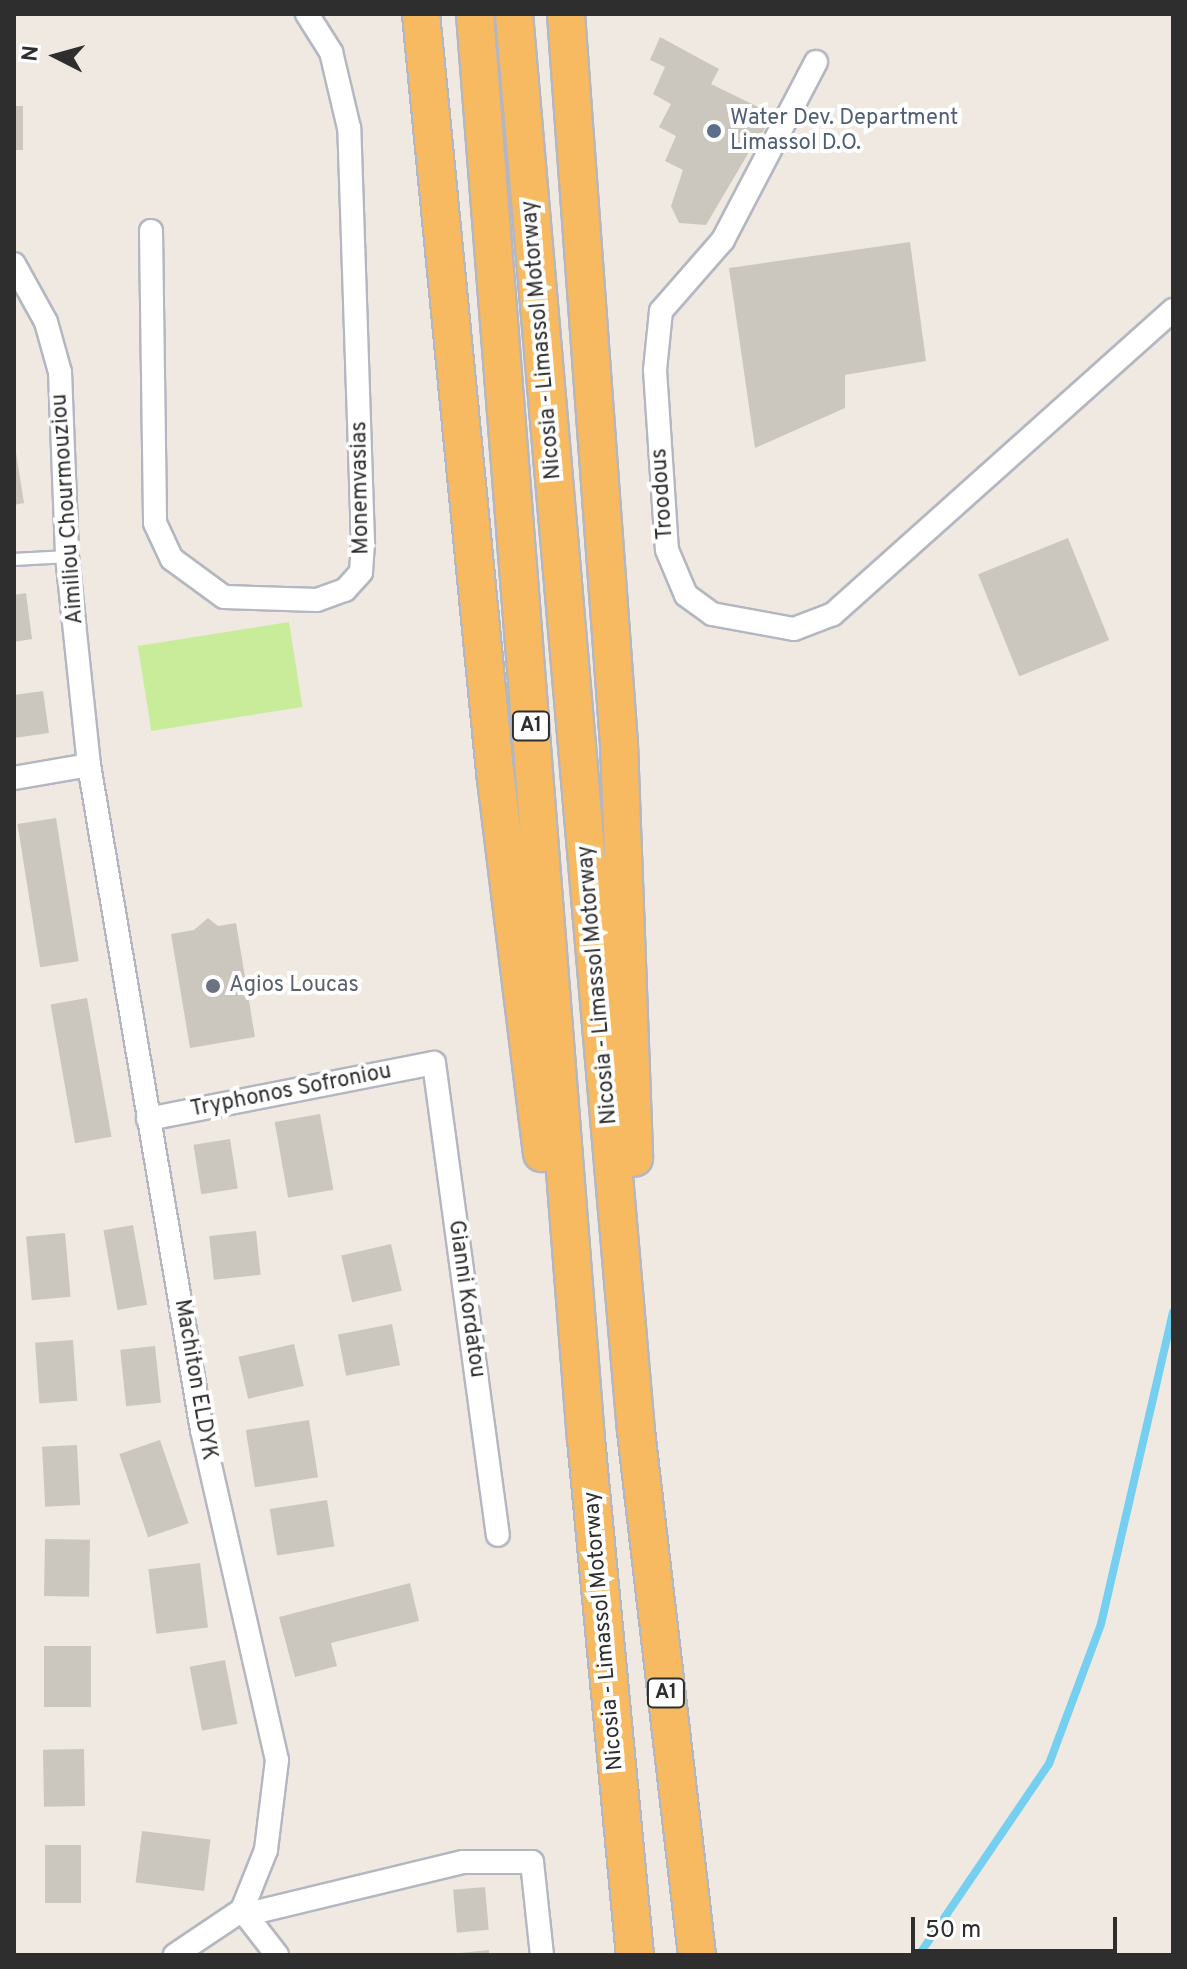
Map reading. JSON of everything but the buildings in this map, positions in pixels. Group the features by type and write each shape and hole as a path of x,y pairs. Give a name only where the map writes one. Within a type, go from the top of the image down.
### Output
{"highway":[{"path":"421,14 495,771 533,1095 586,1439"},
{"name":"Nicosia - Limassol Motorway","path":"475,14 586,1439 635,1955"},
{"name":"Nicosia - Limassol Motorway","path":"514,14 636,1431 697,1955"},
{"path":"566,14 619,744 633,1073 636,1431"}],"street":[{"name":"Monemvasias","path":"151,231 155,523 172,559 224,597 317,600 345,590 361,572 363,542 349,128 331,52 307,14"},
{"name":"Troodous","path":"816,62 723,240 661,311 655,370 667,550 686,595 712,614 794,629 833,614 1173,310"},
{"name":"Aimiliou Chourmouziou","path":"14,264 46,322 60,372 67,556 89,765"},
{"path":"14,778 89,765"},
{"name":"Machiton ELDYK","path":"89,765 202,1430 277,1760 266,1850 245,1912"},
{"name":"Tryphonos Sofroniou","path":"148,1119 434,1063"},
{"name":"Gianni Kordatou","path":"434,1063 498,1535"},
{"path":"175,1955 245,1912 463,1862 532,1862 542,1955"},
{"path":"245,1912 277,1955"}],"lane":[{"path":"14,559 67,556"}],"green space":[{"path":"289,622 302,707 151,731 138,646"}],"waterway":[{"path":"919,1955 1049,1764 1101,1624 1173,1312"}],"place":[{"name":"Water Dev. Department Limassol D.O.","path":"714,131"},
{"name":"Agios Loucas","path":"213,986"}]}
